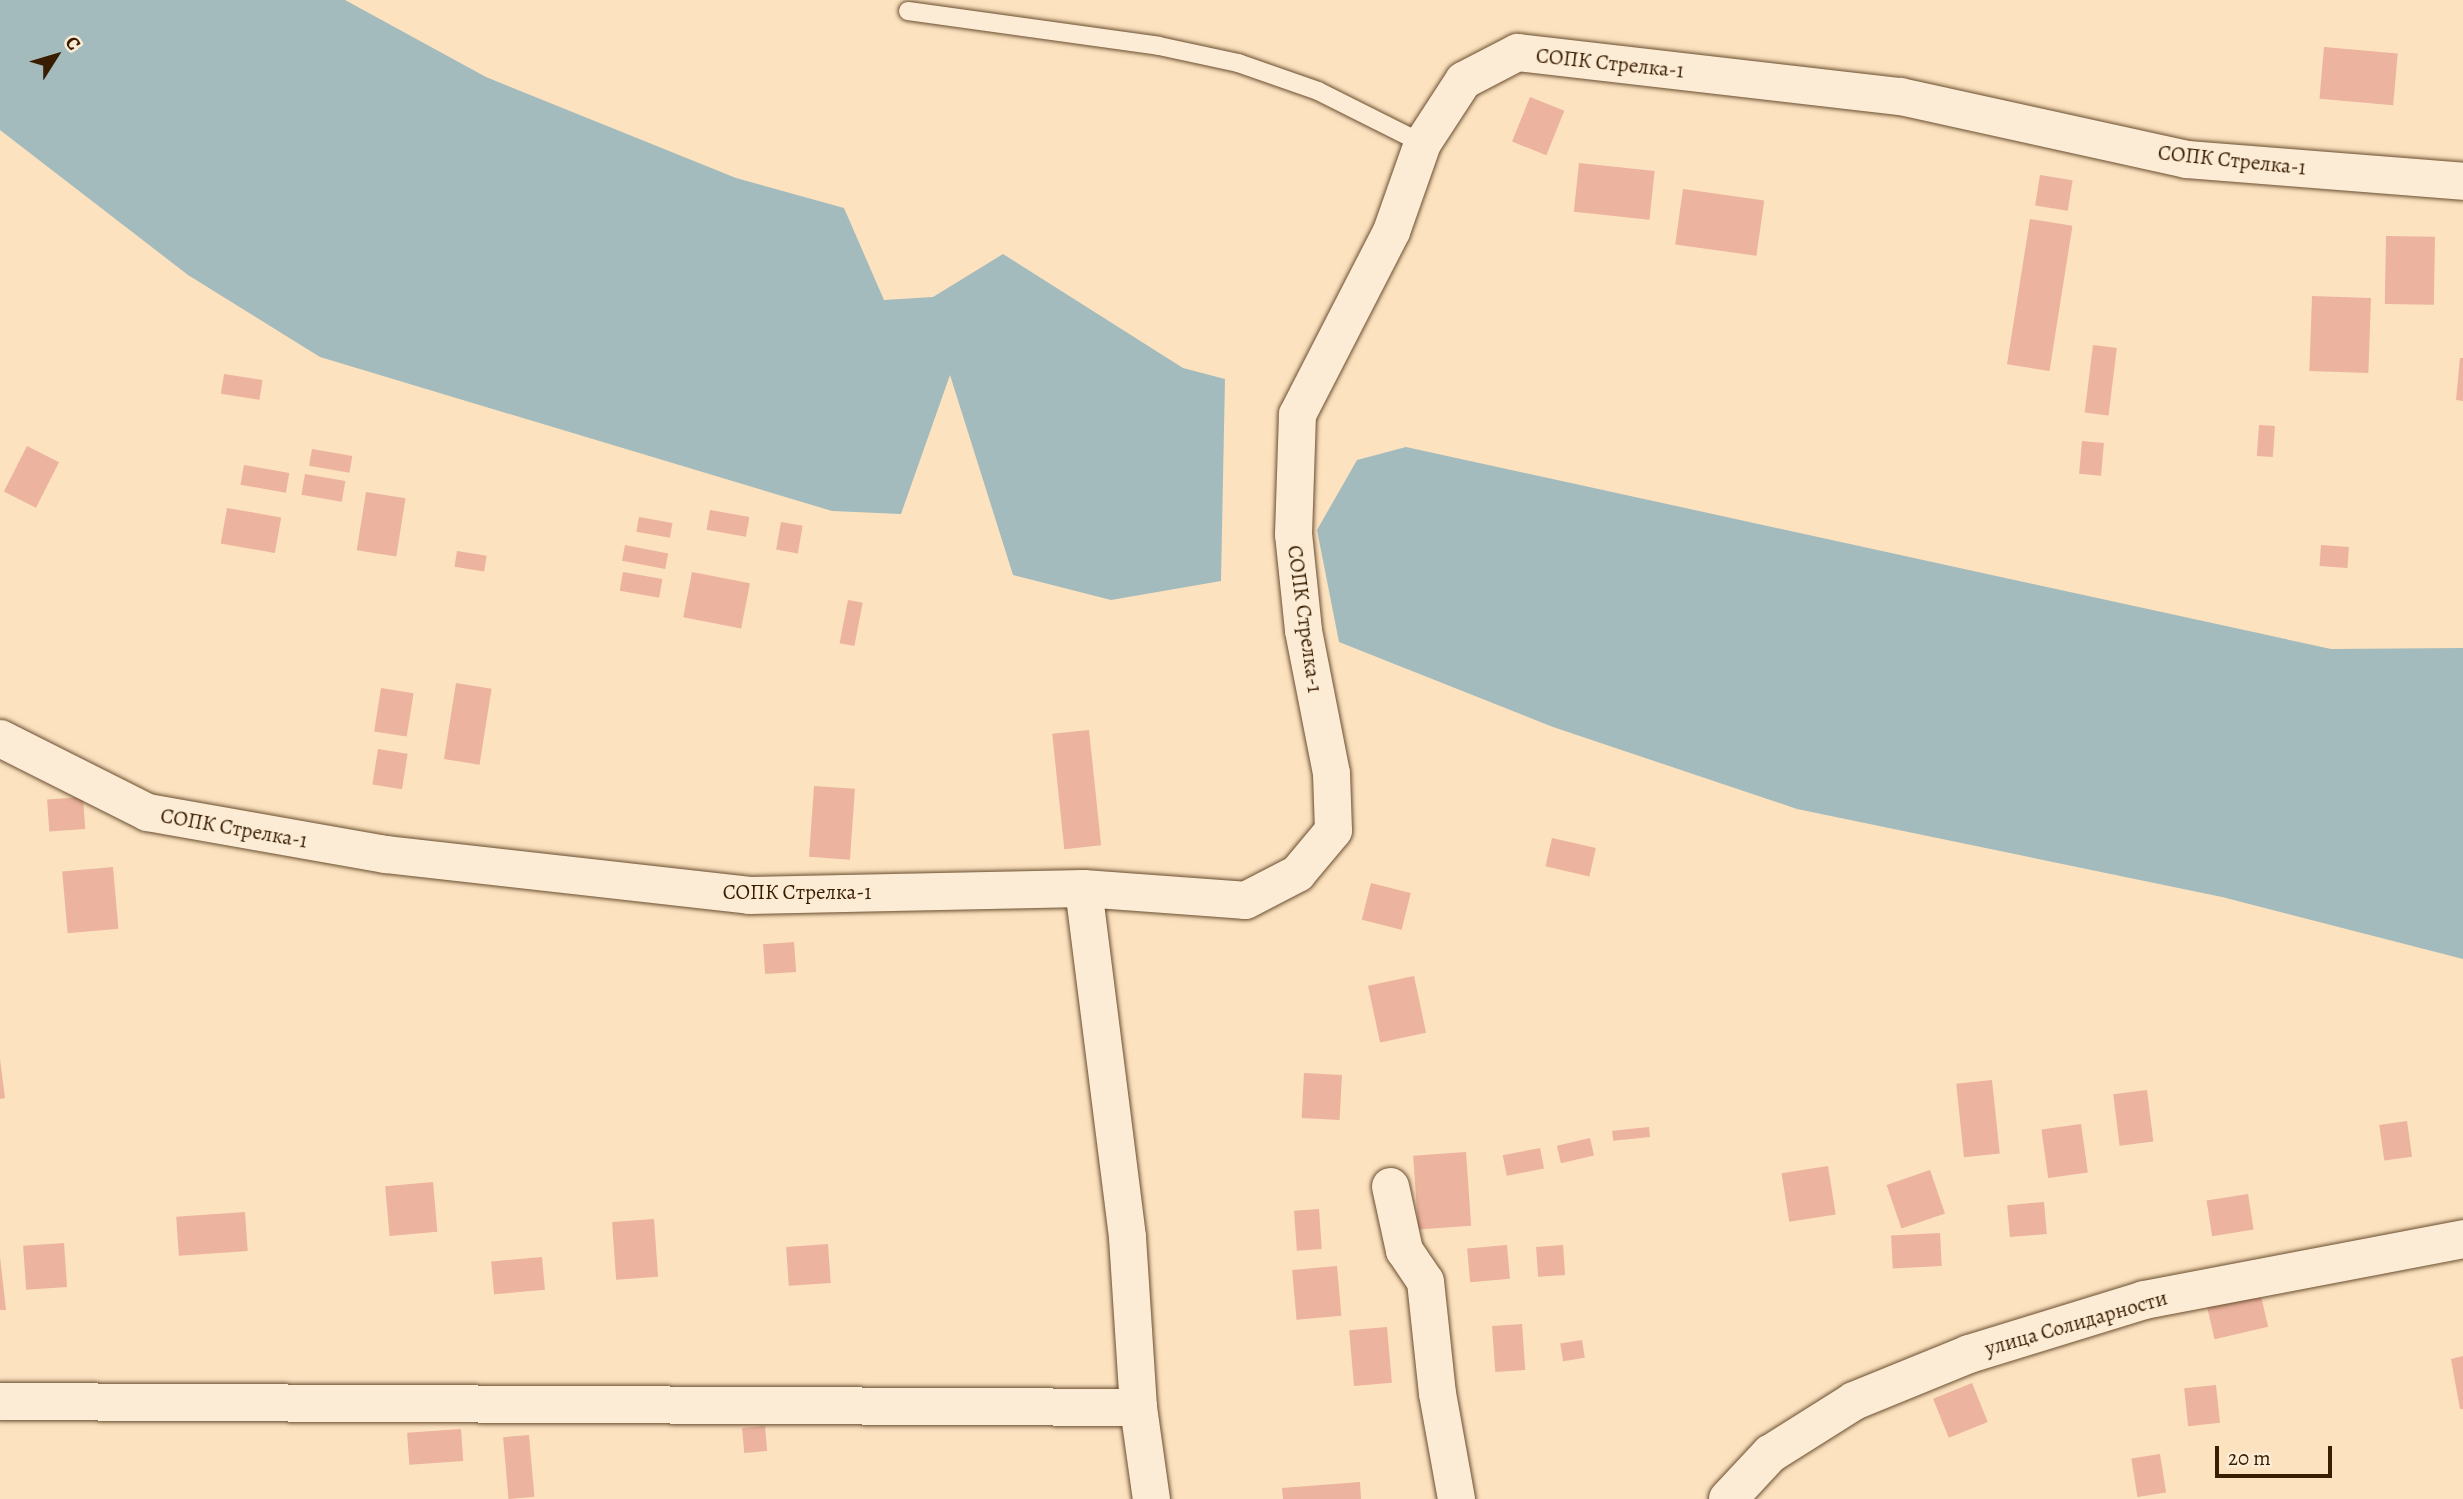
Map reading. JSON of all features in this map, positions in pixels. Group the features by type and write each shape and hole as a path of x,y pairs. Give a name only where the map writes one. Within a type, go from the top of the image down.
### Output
{"street":[{"name":"СОПК Стрелка-1","path":"0,738 147,812 385,854 749,895 1083,888 1245,900 1297,873 1333,830 1331,773 1303,630 1293,534 1297,414 1391,231 1422,144 1463,80 1517,52 1900,96 2186,159 2463,181"},
{"path":"1083,888 1127,1237 1138,1407 1151,1499"},
{"path":"1390,1186 1404,1250 1425,1281 1437,1392 1455,1499"},
{"name":"улица Солидарности","path":"1728,1499 1770,1454 1854,1401 1969,1354 2144,1300 2463,1239"},
{"path":"0,1401 1138,1407"}],"lane":[{"path":"908,11 1159,46 1238,63 1318,91 1422,144"}],"water":[{"path":"0,0 345,0 486,77 736,178 844,208 884,300 933,297 1003,254 1183,368 1225,379 1221,581 1111,600 1013,575 950,375 901,514 832,511 320,357 188,275 0,130"},
{"path":"1406,447 2331,649 2463,648 2463,959 2222,897 1797,809 1553,727 1339,642 1317,530 1357,460"}],"building":[{"path":"2324,47 2398,53 2393,105 2319,99"},
{"path":"1530,97 1564,111 1546,155 1512,142"},
{"path":"1579,163 1655,171 1649,220 1574,212"},
{"path":"2040,175 2073,180 2068,211 2035,206"},
{"path":"1683,189 1764,200 1756,256 1675,244"},
{"path":"2030,219 2072,226 2049,371 2007,364"},
{"path":"2386,236 2435,237 2434,305 2385,304"},
{"path":"2312,296 2371,298 2368,373 2309,371"},
{"path":"2093,345 2117,348 2109,415 2085,412"},
{"path":"2460,358 2463,358 2463,401 2456,400"},
{"path":"224,374 263,380 259,400 221,394"},
{"path":"2259,425 2275,426 2273,457 2257,456"},
{"path":"2082,441 2104,443 2101,476 2079,474"},
{"path":"27,446 59,462 36,508 4,491"},
{"path":"312,449 352,456 349,473 309,466"},
{"path":"244,465 289,473 286,493 241,485"},
{"path":"305,474 345,481 342,502 301,495"},
{"path":"366,492 406,498 396,557 357,550"},
{"path":"227,508 281,518 275,553 221,543"},
{"path":"710,510 749,517 746,537 707,530"},
{"path":"639,517 672,523 670,538 636,532"},
{"path":"781,522 803,526 798,553 776,550"},
{"path":"625,545 668,553 665,569 622,561"},
{"path":"2321,545 2349,547 2347,568 2320,566"},
{"path":"457,551 487,556 484,571 454,567"},
{"path":"623,572 662,579 659,598 620,591"},
{"path":"692,572 750,583 741,628 683,617"},
{"path":"848,600 863,603 854,646 840,643"},
{"path":"456,683 492,689 480,765 444,759"},
{"path":"381,688 414,693 407,737 374,731"},
{"path":"1089,730 1101,845 1064,849 1052,734"},
{"path":"378,749 408,754 402,789 372,785"},
{"path":"814,786 855,789 850,860 809,857"},
{"path":"83,797 85,829 49,831 47,800"},
{"path":"1552,838 1596,848 1589,876 1545,866"},
{"path":"113,867 118,929 68,933 62,871"},
{"path":"1371,883 1411,893 1402,930 1362,920"},
{"path":"794,942 796,972 765,974 763,944"},
{"path":"1414,976 1426,1033 1380,1043 1368,986"},
{"path":"0,1059 5,1098 0,1099"},
{"path":"1304,1073 1342,1075 1340,1120 1302,1118"},
{"path":"1992,1080 2000,1154 1964,1157 1956,1084"},
{"path":"2147,1090 2153,1142 2120,1146 2113,1094"},
{"path":"2407,1121 2412,1157 2384,1161 2379,1125"},
{"path":"2081,1124 2088,1173 2048,1178 2041,1130"},
{"path":"1649,1127 1650,1137 1613,1141 1612,1131"},
{"path":"1590,1138 1594,1156 1561,1163 1557,1146"},
{"path":"1540,1148 1544,1169 1507,1176 1503,1155"},
{"path":"1466,1152 1471,1226 1418,1230 1413,1156"},
{"path":"1828,1166 1836,1214 1789,1222 1782,1173"},
{"path":"1930,1170 1945,1213 1901,1228 1887,1185"},
{"path":"433,1182 437,1232 390,1236 385,1186"},
{"path":"2248,1194 2254,1230 2212,1236 2207,1201"},
{"path":"2044,1202 2047,1234 2010,1237 2007,1205"},
{"path":"1319,1209 1322,1249 1297,1251 1294,1211"},
{"path":"245,1212 248,1251 179,1256 176,1217"},
{"path":"654,1219 658,1277 616,1280 612,1222"},
{"path":"1940,1233 1942,1266 1893,1269 1891,1236"},
{"path":"64,1243 67,1287 26,1290 23,1246"},
{"path":"828,1244 831,1283 789,1286 786,1247"},
{"path":"1507,1245 1510,1279 1470,1282 1467,1248"},
{"path":"1563,1245 1565,1275 1538,1277 1536,1247"},
{"path":"0,1257 6,1310 0,1310"},
{"path":"542,1257 545,1290 494,1294 491,1261"},
{"path":"1337,1266 1341,1316 1297,1320 1292,1270"},
{"path":"2258,1283 2268,1327 2215,1339 2204,1295"},
{"path":"1522,1324 1525,1370 1495,1372 1492,1326"},
{"path":"1387,1327 1392,1383 1354,1386 1349,1330"},
{"path":"1582,1340 1585,1358 1563,1361 1560,1343"},
{"path":"2463,1356 2463,1409 2460,1409 2451,1359"},
{"path":"1972,1383 1988,1422 1949,1438 1933,1399"},
{"path":"2216,1385 2220,1423 2188,1426 2184,1388"},
{"path":"765,1426 767,1451 744,1453 742,1428"},
{"path":"461,1429 463,1461 409,1465 407,1433"},
{"path":"529,1435 534,1497 508,1499 503,1437"},
{"path":"2160,1454 2166,1493 2137,1497 2131,1459"},
{"path":"1360,1482 1361,1499 1283,1499 1282,1488"}]}
